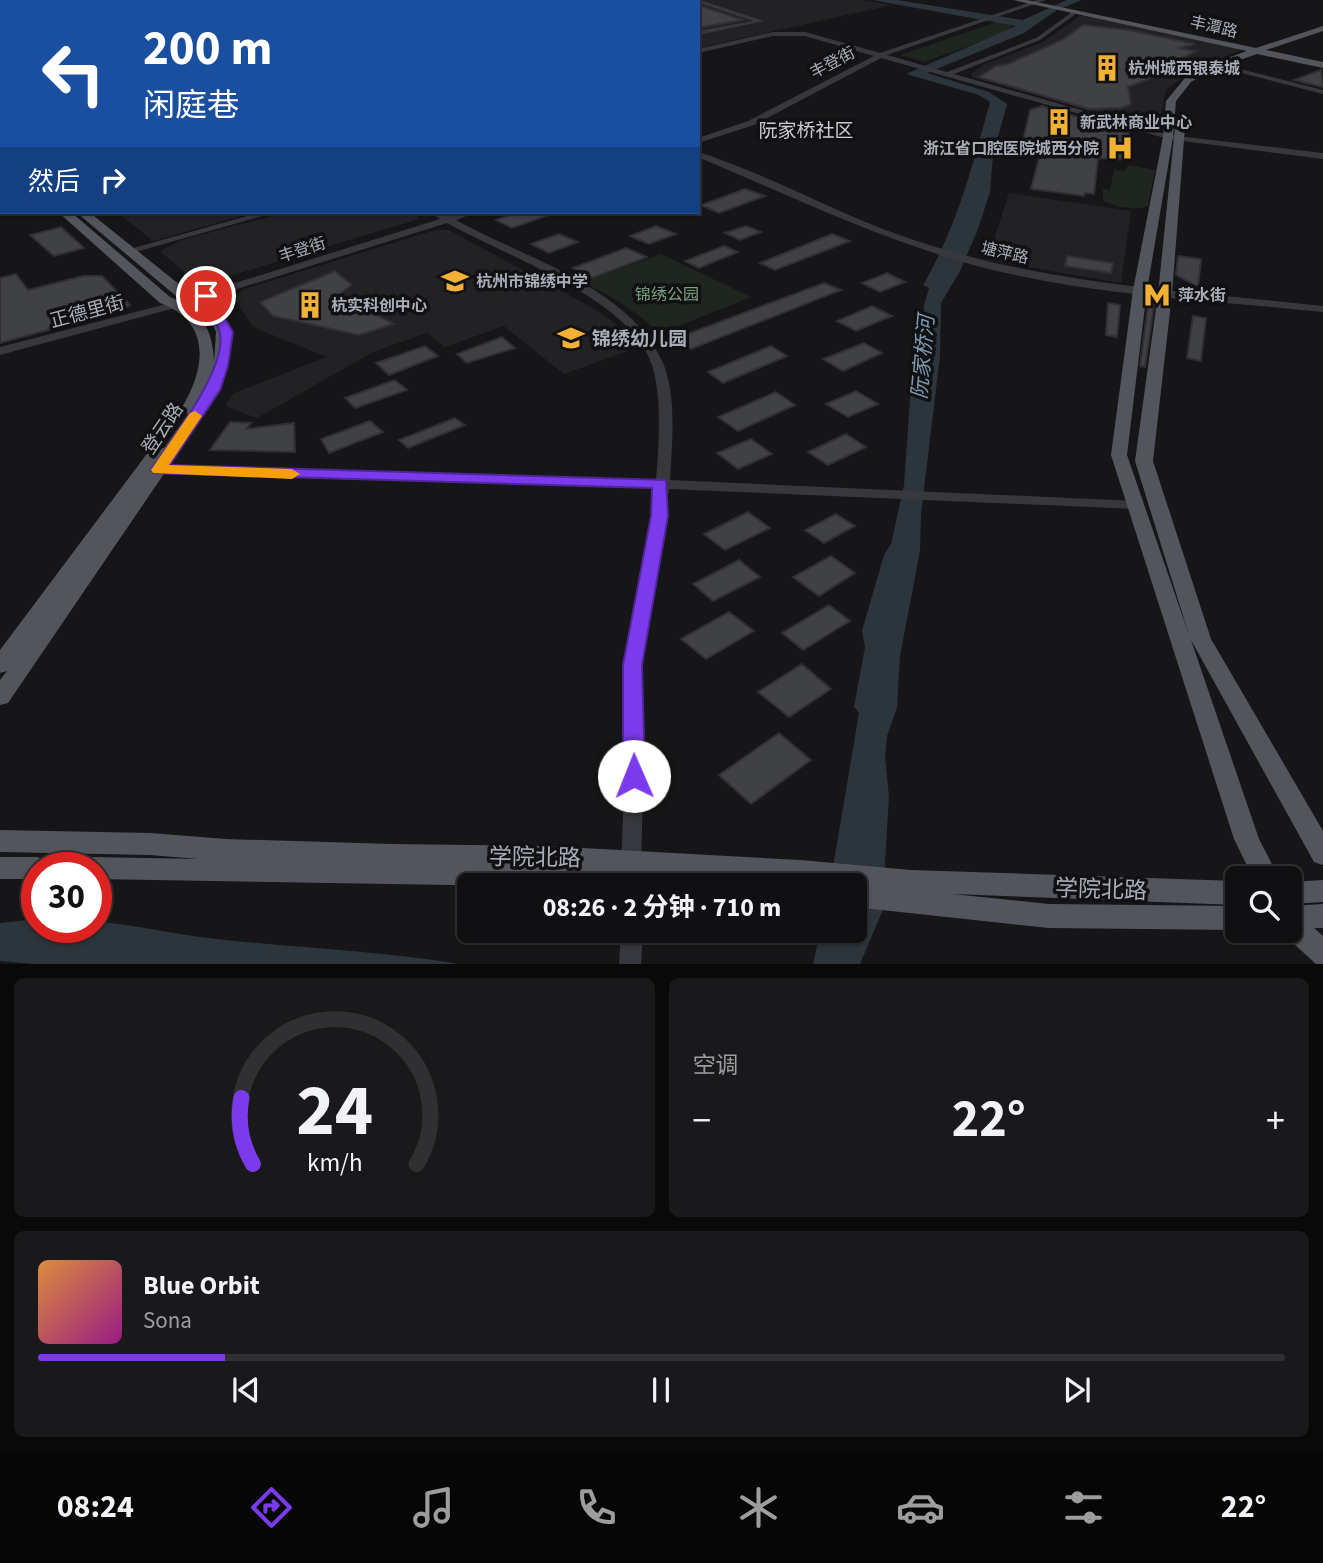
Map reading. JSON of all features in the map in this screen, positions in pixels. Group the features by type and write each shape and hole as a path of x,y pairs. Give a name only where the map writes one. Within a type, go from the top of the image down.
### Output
{"main road":[{"name":"丰潭路","path":"1017,0 1040,2 1323,63"},
{"path":"1260,866 1247,839 1119,455 1140,290 1184,97 1203,77 1224,67 1323,31"},
{"path":"1267,51 1208,68 1180,88 1171,101 1174,138 1165,294 1144,461 1201,639 1323,854"},
{"name":"登云路","path":"0,665 196,400 208,361 208,347 202,328 182,303 165,300 66,214"},
{"path":"84,214 181,293 206,296"},
{"name":"登云路","path":"0,697 213,390 221,366 226,332 206,296"},
{"name":"学院北路","path":"0,841 612,873"},
{"path":"0,869 21,868"},
{"name":"学院北路","path":"112,868 541,873"},
{"name":"学院北路","path":"687,873 811,873"},
{"name":"学院北路","path":"867,883 1049,916 1225,918"},
{"name":"学院北路","path":"867,894 908,890 1225,893"},
{"path":"1302,892 1323,891"},
{"path":"1302,917 1323,916"},
{"path":"1302,935 1323,954"}],"street":[{"path":"700,2 761,21 700,33"},
{"name":"丰登街","path":"700,140 751,123 881,55 1040,2"},
{"path":"950,73 1038,38 1071,10"},
{"path":"700,51 772,34 798,33 950,73 1174,138 1323,156"},
{"path":"1224,67 1323,92"},
{"name":"塘萍路","path":"700,155 937,252 975,262 1068,282 1323,309"},
{"path":"128,251 264,214"},
{"path":"438,214 586,292 619,314 644,339 655,358 666,391 659,516 632,665 635,831 631,873"},
{"name":"丰登街","path":"182,303 466,214"},
{"name":"正德里街","path":"0,351 182,303"},
{"path":"159,470 661,484 1136,505"},
{"path":"630,964 631,943"}],"shaded area":[{"path":"700,0 861,0 892,5 700,48"},
{"path":"1088,14 1238,47 1241,50 1192,71 1166,90 1158,127 1151,128 972,77 972,73 985,64 1043,42 1080,16"},
{"path":"1009,193 1131,211 1121,283 987,260"},
{"path":"119,214 248,214 153,241"},
{"path":"280,214 416,214 419,219 220,279 200,281 190,277 160,251 182,240"},
{"path":"435,230 449,230 598,311 616,324 628,351 564,374 504,326 445,347 427,333 373,352 257,418 225,406 234,393 327,357 253,327 234,297 244,289"}],"green space":[{"path":"997,22 1013,26 1001,34 924,62 900,55"},
{"path":"1129,165 1155,170 1148,206 1125,208 1103,200 1103,189 1110,190 1114,170 1125,171"},
{"name":"锦绣公园","path":"661,254 751,297 658,334 633,311 583,282"}],"water":[{"name":"阮家桥河","path":"872,0 897,0 1023,20 1067,0 1082,0 1057,10 1024,33 927,73 989,92 1007,104 993,155 990,192 978,229 960,271 941,303 940,356 921,514 920,551 900,656 897,708 887,736 885,756 889,797 882,912 860,964 813,964 818,943 867,943 867,873 832,873 859,713 854,707 865,647 862,631 884,555 891,544 904,485 913,355 916,344 922,342 924,305 929,288 923,285 954,219 990,102 979,95 906,74 1016,26"},
{"path":"21,921 21,943 112,943 112,923 208,938 397,955 459,964 34,964 0,961 0,923"}],"building":[{"path":"700,6 743,20 700,28"},
{"name":"杭州城西银泰城","path":"1083,25 1129,30 1195,44 1178,48 1196,51 1175,62 1167,62 1149,79 1128,87 1131,104 1121,108 1089,109 979,77 996,66 1008,64 1062,40"},
{"path":"1321,70 1323,87 1294,80"},
{"path":"1042,106 1129,133 1125,160 1098,158 1094,194 1085,193 1084,196 1031,189 1043,143 1023,141 1030,110"},
{"path":"745,189 765,196 719,213 701,205"},
{"path":"513,214 551,214 512,228 496,220"},
{"path":"656,226 676,234 649,244 630,236"},
{"path":"746,226 761,232 740,240 725,233"},
{"path":"61,227 84,248 54,256 30,235"},
{"path":"559,234 578,242 549,253 531,244"},
{"path":"832,234 850,241 775,270 760,263"},
{"path":"724,246 738,252 699,268 685,261"},
{"path":"626,248 647,257 592,278 573,268"},
{"path":"1067,256 1113,263 1111,273 1065,266"},
{"path":"1178,256 1201,259 1198,287 1176,275"},
{"name":"杭实科创中心","path":"335,271 352,285 338,295 394,324 359,335 273,316 260,302"},
{"path":"887,273 905,282 880,292 862,283"},
{"path":"16,274 28,290 83,276 102,276 130,305 118,311 0,343 0,278"},
{"path":"824,283 841,290 691,349 674,339"},
{"path":"1149,298 1155,299 1145,367 1140,366"},
{"path":"1108,303 1120,305 1117,337 1106,335"},
{"path":"872,306 892,316 856,331 837,321"},
{"path":"1193,316 1206,318 1201,361 1187,358"},
{"path":"502,337 515,348 467,363 457,354"},
{"path":"864,343 882,353 843,371 823,359"},
{"path":"425,346 438,356 389,375 376,363"},
{"path":"771,346 787,356 723,383 708,372"},
{"path":"395,380 407,390 355,408 345,398"},
{"path":"856,391 878,404 848,417 826,404"},
{"path":"776,392 795,405 738,431 718,417"},
{"path":"455,418 465,425 408,448 399,440"},
{"path":"370,421 383,432 329,453 321,439"},
{"path":"230,422 251,423 246,429 294,423 295,452 210,450"},
{"path":"846,434 866,447 828,465 808,452"},
{"path":"751,439 772,454 738,469 717,453"},
{"path":"748,512 770,528 725,550 704,534"},
{"path":"836,514 855,526 824,543 805,530"},
{"path":"831,556 855,573 819,596 793,577"},
{"path":"739,560 760,577 713,601 693,584"},
{"path":"829,605 850,621 803,650 782,633"},
{"path":"729,612 754,631 706,659 681,639"},
{"path":"802,664 831,689 789,717 758,692"},
{"path":"779,733 811,760 751,804 719,775"}],"slow traffic":[{"path":"195,416 159,470 292,474"}],"place":[{"name":"杭州城西银泰城","path":"1107,68"},
{"name":"新武林商业中心","path":"1059,122"},
{"name":"浙江省口腔医院城西分院","path":"1120,148"},
{"name":"杭州市锦绣中学","path":"455,281"},
{"name":"萍水街","path":"1157,295"},
{"name":"杭实科创中心","path":"310,305"},
{"name":"锦绣幼儿园","path":"571,338"}],"district":[{"name":"阮家桥社区","path":"806,130"}],"route":[{"path":"206,296 226,332 221,366 213,390 159,470 661,484 659,516 632,665 634,776"}]}
